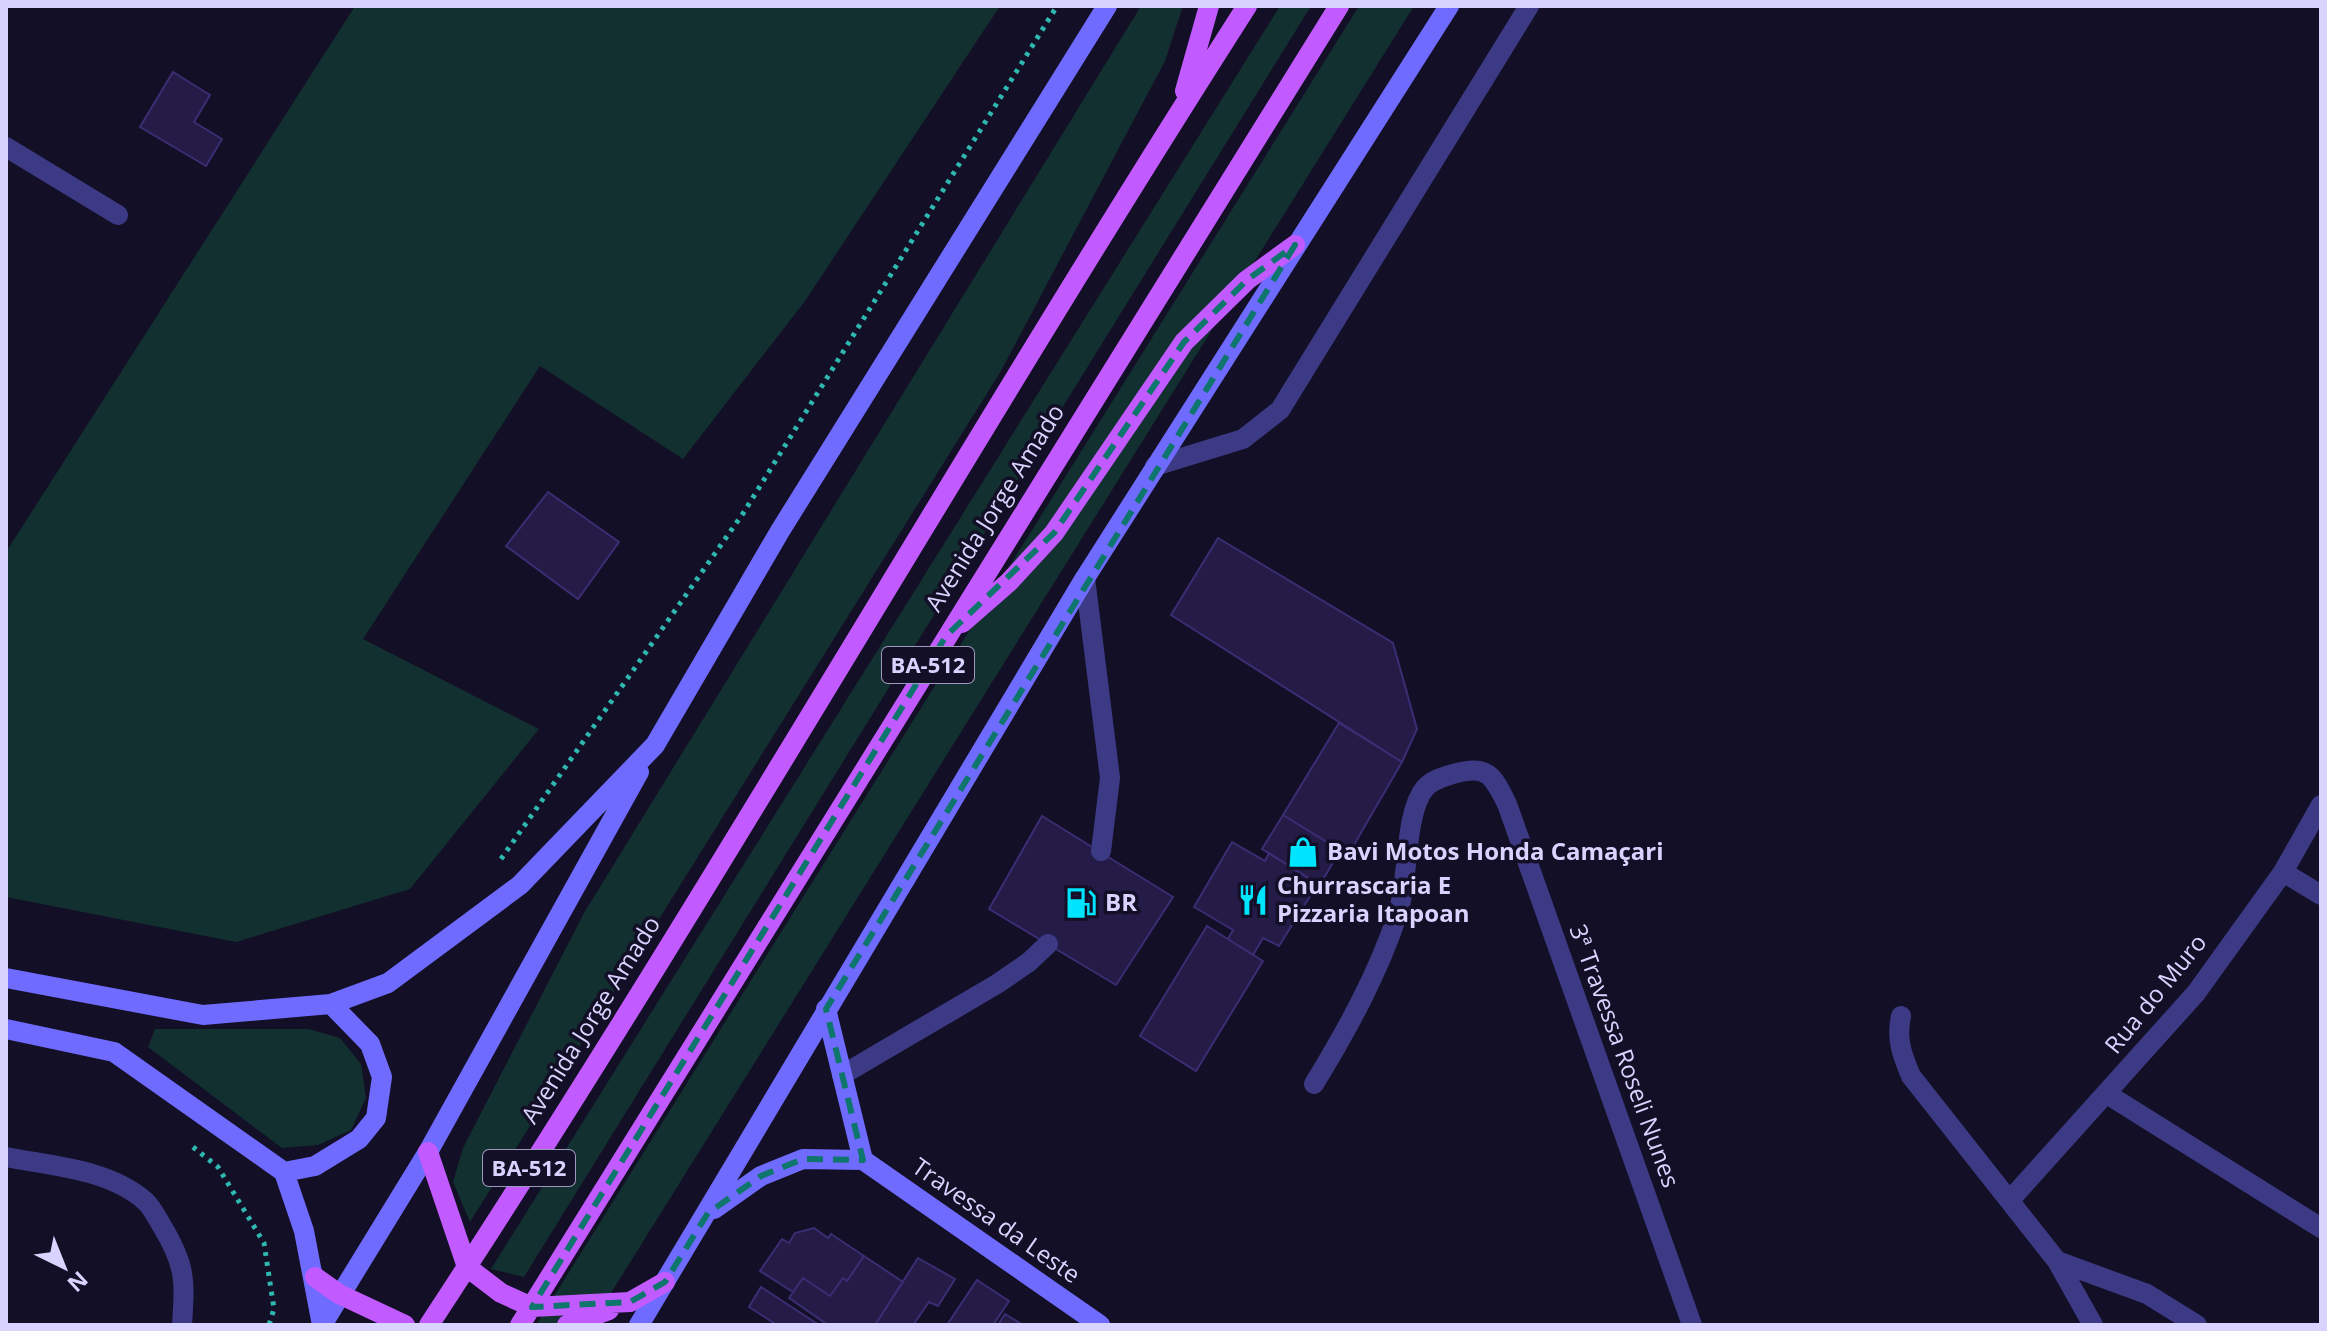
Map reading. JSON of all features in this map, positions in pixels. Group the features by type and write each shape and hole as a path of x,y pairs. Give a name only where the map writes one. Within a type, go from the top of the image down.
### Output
{"main road":[{"path":"1178,115 1209,6"},
{"name":"Avenida Jorge Amado","path":"429,1325 628,1011 1247,6"},
{"name":"Avenida Jorge Amado","path":"520,1325 1339,6"},
{"path":"946,636 1009,582 1054,533 1184,342 1247,280 1295,245"},
{"path":"428,1152 467,1267 501,1293 532,1307 630,1302"},
{"path":"315,1277 339,1294 405,1325"},
{"path":"567,1325 630,1302 665,1282"}],"street":[{"path":"322,1325 428,1152 655,745 780,531 1107,6"},
{"path":"639,1325 1085,578 1449,6"},
{"path":"1155,466 1243,439 1280,410 1529,6"},
{"path":"6,147 118,215"},
{"path":"1085,578 1110,778 1101,851"},
{"path":"6,978 203,1015 331,1004 388,983 520,885 655,745"},
{"name":"3ª Travessa Roseli Nunes","path":"1314,1084 1355,1017 1399,911 1416,805 1426,787 1436,780 1472,769 1486,772 1495,780 1507,804 1692,1325"},
{"name":"Rua do Muro","path":"2010,1200 2196,993 2283,872 2321,805"},
{"path":"2283,872 2321,895"},
{"path":"842,1075 997,984 1029,962 1048,944"},
{"path":"284,1172 315,1166 359,1139 376,1118 382,1077 370,1044 331,1004"},
{"path":"708,1213 761,1176 803,1159 863,1160 826,1009"},
{"path":"1901,1016 1898,1030 1900,1052 1911,1076 2057,1261 2093,1325"},
{"path":"6,1029 114,1052 284,1172 304,1231 322,1325"},
{"path":"2107,1094 2321,1228"},
{"path":"6,1157 100,1176 147,1202 179,1255 184,1288 182,1325"},
{"name":"Travessa da Leste","path":"863,1160 1100,1325"},
{"path":"2057,1261 2147,1294 2197,1325"}],"path":[{"path":"495,868 744,512 1057,6"},
{"path":"183,1139 218,1167 264,1243 274,1309 269,1325"}],"highlighted area":[{"path":"1295,245 826,1009 863,1160 803,1159 761,1176 708,1213 665,1282 630,1302 532,1307 946,636 1054,533 1184,342 1247,280"}],"green space":[{"path":"355,6 1000,6 805,301 683,459 540,366 363,639 539,729 410,889 236,942 6,897 6,552"},
{"path":"1141,6 1183,6 1165,61 1001,371 470,1222 453,1182 463,1148 584,913"},
{"path":"1280,6 1311,6 524,1277 491,1269"},
{"path":"1359,6 1414,6 591,1325 536,1325"},
{"path":"155,1029 309,1029 340,1038 361,1064 366,1098 351,1130 318,1145 282,1148 148,1047"}],"building":[{"path":"173,72 210,95 194,122 222,139 206,166 140,127"},
{"path":"548,492 619,542 578,599 506,546"},
{"path":"1218,538 1393,643 1417,729 1402,762 1171,615"},
{"path":"1339,723 1402,762 1348,855 1283,815"},
{"name":"Bavi Motos Honda Camaçari","path":"1283,815 1340,850 1320,885 1262,849"},
{"name":"BR","path":"1042,816 1173,897 1116,985 989,909"},
{"name":"Churrascaria E Pizzaria Itapoan","path":"1232,842 1265,861 1269,853 1308,878 1302,887 1312,893 1279,946 1263,938 1253,955 1228,939 1233,930 1194,907"},
{"path":"1207,926 1263,961 1196,1071 1140,1036"},
{"path":"814,1228 828,1238 831,1234 864,1256 847,1281 843,1278 830,1296 803,1278 793,1292 760,1271 782,1239 789,1243 795,1233"},
{"path":"864,1256 903,1282 875,1325 828,1325 789,1298 803,1278 830,1296 843,1278 847,1281"},
{"path":"918,1258 955,1279 938,1306 929,1302 913,1325 875,1325"},
{"path":"977,1280 1009,1301 993,1325 947,1325"},
{"path":"761,1287 819,1325 777,1325 749,1307"},
{"path":"1005,1314 1023,1325 998,1325"}],"place":[{"name":"Bavi Motos Honda Camaçari","path":"1303,852"},
{"name":"Churrascaria E Pizzaria Itapoan","path":"1253,900"},
{"name":"BR","path":"1081,903"}]}
